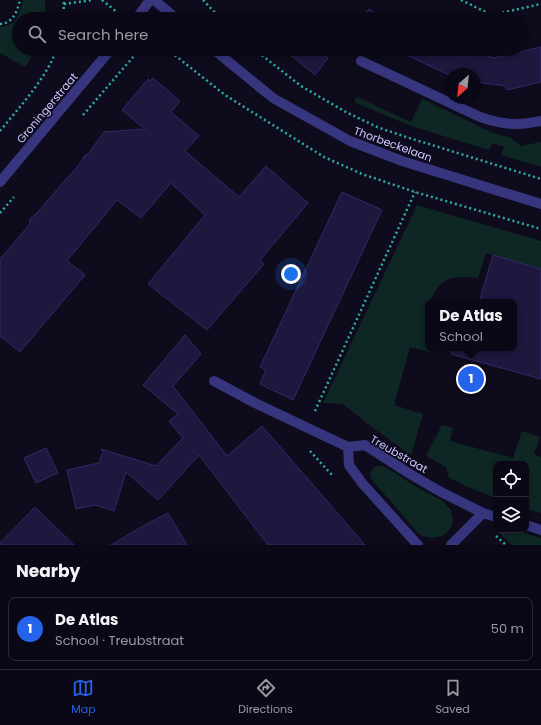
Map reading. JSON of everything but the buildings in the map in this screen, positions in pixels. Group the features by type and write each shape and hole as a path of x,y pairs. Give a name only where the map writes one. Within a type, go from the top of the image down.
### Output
{"street":[{"path":"141,12 150,0"},
{"path":"154,0 169,12"},
{"name":"Groningerstraat","path":"0,182 105,56"},
{"name":"Thorbeckelaan","path":"222,56 273,98 350,142 402,161 541,204"},
{"path":"361,61 480,117 499,123 511,124 528,124 541,121"},
{"path":"214,381 348,447 349,465 362,483 418,545"},
{"name":"Treubstraat","path":"348,447 365,445 410,474 484,514 493,516"},
{"path":"451,545 484,514"},
{"path":"529,526 541,530"}],"path":[{"path":"16,12 20,0"},
{"path":"63,12 64,2 93,0"},
{"path":"102,0 118,12"},
{"path":"203,0 214,12"},
{"path":"461,0 486,12"},
{"path":"505,12 541,4"},
{"path":"0,24 6,23 12,19"},
{"name":"Groningerstraat","path":"0,131 37,86 54,56"},
{"name":"Thorbeckelaan","path":"263,56 301,86 346,112 377,127 541,179"},
{"path":"337,481 306,446 307,428 415,192"}],"green space":[{"path":"23,0 45,0 45,12 20,12"},
{"path":"12,24 12,56 32,56 25,67 0,53 0,27"},
{"path":"357,97 411,122 422,99 493,133 509,137 521,146 541,142 541,167 501,155 504,147 492,143 489,150 411,126 354,102"},
{"path":"417,205 541,241 541,269 486,253 478,278 461,277 448,280 438,287 432,299 425,299 425,351 410,347 394,405 423,414 411,455 343,404 323,403"},
{"path":"442,425 453,428 450,441 513,458 522,431 540,437 534,454 541,457 541,513 529,510 529,461 493,461 493,497 449,478 446,467 426,456"},
{"path":"376,466 385,467 444,502 450,509 452,517 450,529 446,534 434,538 419,534 372,480 370,475 372,469"},
{"path":"500,533 524,533 541,538 541,545 512,545"}],"place":[{"name":"De Atlas","path":"471,379"}]}
